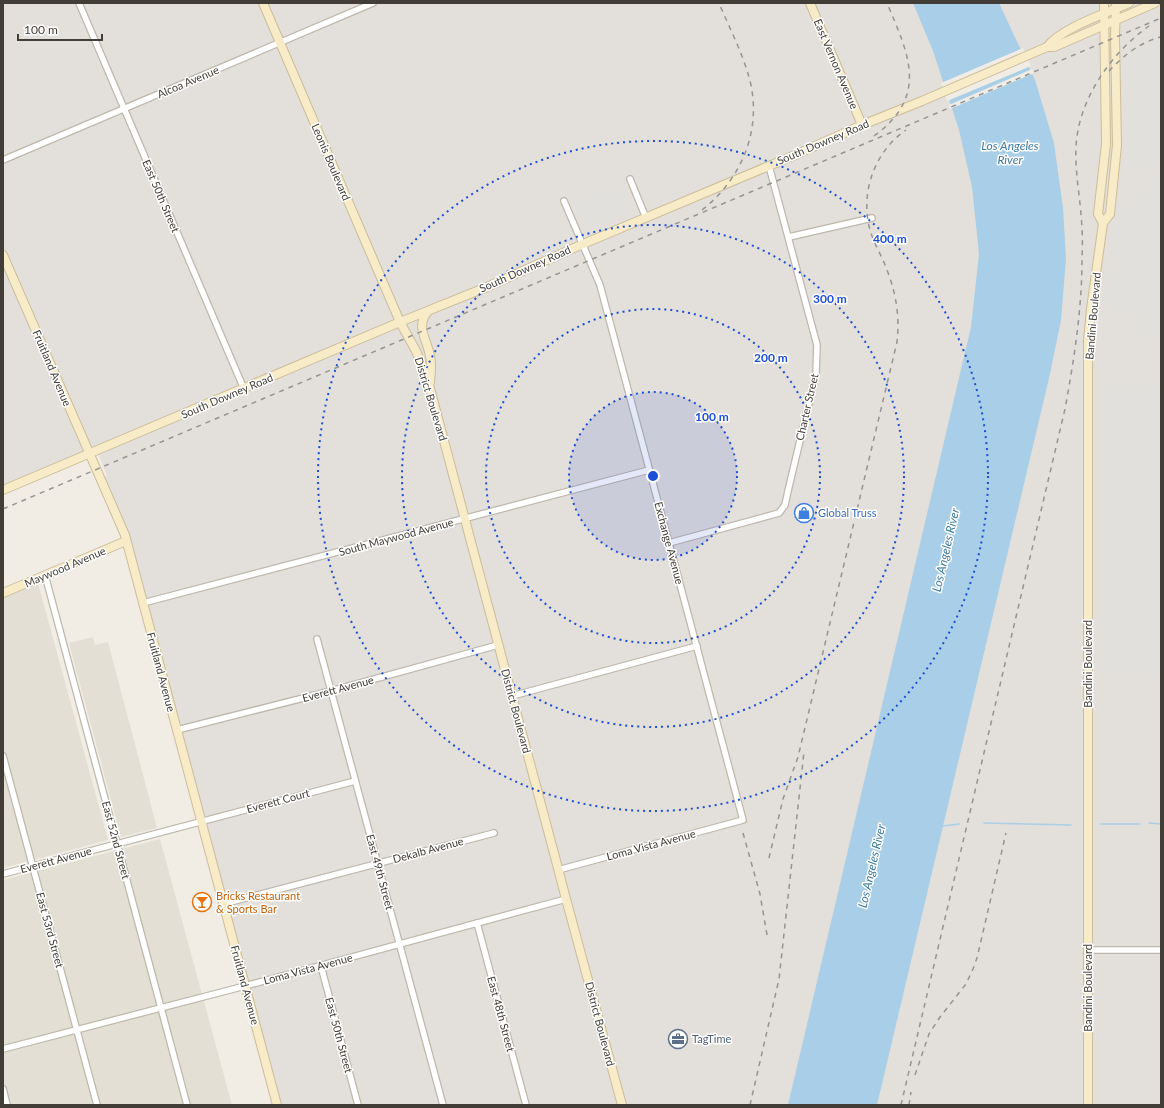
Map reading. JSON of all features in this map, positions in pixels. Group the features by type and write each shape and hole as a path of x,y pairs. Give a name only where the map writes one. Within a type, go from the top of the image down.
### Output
{"main road":[{"name":"Leonis Boulevard","path":"263,3 400,322"},
{"name":"East Vernon Avenue","path":"810,3 862,125"},
{"name":"Bandini Boulevard","path":"1103,223 1098,214 1106,144 1104,3"},
{"name":"South Downey Road","path":"1047,47 1052,40 1070,29 1104,14 1116,6 1129,3"},
{"name":"South Downey Road","path":"3,490 490,285 862,125 922,102 1047,47 1054,47 1155,3"},
{"name":"Bandini Boulevard","path":"1088,1105 1088,341 1103,223 1110,214 1117,145 1116,6"},
{"path":"1082,35 1093,34 1105,41"},
{"name":"Fruitland Avenue","path":"3,255 90,454 126,541 277,1105"},
{"path":"428,310 421,323 430,357 431,371 429,385"},
{"name":"District Boulevard","path":"400,322 422,362 429,385 622,1105"},
{"name":"Maywood Avenue","path":"3,593 126,541"}],"street":[{"name":"East 50th Street","path":"79,3 244,388"},
{"name":"Alcoa Avenue","path":"3,160 373,3"},
{"name":"Charter Street","path":"669,543 767,517 779,513 785,505 816,373 817,345 769,166"},
{"path":"630,179 646,218"},
{"name":"Exchange Avenue","path":"564,200 600,285 743,820"},
{"path":"789,238 872,218"},
{"name":"South Maywood Avenue","path":"143,604 649,470"},
{"name":"East 52nd Street","path":"44,575 187,1105"},
{"name":"East 49th Street","path":"317,639 443,1105"},
{"name":"Everett Avenue","path":"177,730 331,691 498,646"},
{"path":"512,696 697,646"},
{"name":"East 53rd Street","path":"3,756 97,1105"},
{"name":"Everett Court","path":"201,822 355,781"},
{"name":"Loma Vista Avenue","path":"558,870 743,820"},
{"name":"Everett Avenue","path":"3,874 201,822"},
{"name":"Dekalb Avenue","path":"223,904 494,833"},
{"name":"Loma Vista Avenue","path":"3,1049 245,986 566,899"},
{"name":"East 48th Street","path":"477,923 526,1105"},
{"path":"1088,950 1161,950"},
{"name":"East 50th Street","path":"320,966 358,1105"},
{"path":"3,1089 7,1105"}],"shaded area":[{"path":"3,3 1161,3 1161,1105 277,1105 127,545 99,479 107,476 96,448 3,488"},
{"path":"1161,41 1161,161 1122,173 1124,61 1144,45"},
{"path":"1161,174 1161,336 1139,336 1140,312 1102,310 1118,205 1135,202 1152,177"},
{"path":"624,183 634,206 633,208 589,227 582,224 573,204"},
{"path":"1102,386 1161,386 1161,673 1101,673"},
{"path":"38,583 108,840 3,868 3,598"},
{"path":"93,637 95,645 108,642 157,828 121,837 69,643"},
{"path":"160,839 232,1105 3,1105 3,880"}],"water":[{"name":"Los Angeles River","path":"913,3 999,3 1035,80 1054,143 1063,208 1066,259 1061,320 1050,374 877,1105 788,1105 971,327 979,254 972,187 959,130 933,51"}],"pier":[{"path":"1023,48 1031,66 947,101 941,83"},
{"path":"1032,69 1034,73 950,109 949,105"}],"waterway":[{"path":"984,823 1071,825"},
{"path":"1149,823 1161,824"},
{"path":"943,826 959,824"},
{"path":"1101,824 1140,824"}],"railway":[{"path":"702,210 729,183 739,167 751,133 753,114 753,96 749,77 739,49 719,3"},
{"path":"874,136 891,121 902,106 908,90 909,74 907,57 902,40 887,3"},
{"path":"3,509 1161,18"},
{"path":"901,1105 1065,409 1077,334 1082,278 1081,211 1076,161 1078,129 1090,95 1099,79 1122,50 1149,26"},
{"path":"1109,71 1132,50 1146,42 1161,37"},
{"path":"769,858 783,799 798,757 897,342 898,314 895,296 887,270 870,230 867,216 867,202 872,174 878,162 885,150 906,130"},
{"path":"750,1105 779,979 804,752"},
{"path":"743,833 760,894 767,935"},
{"path":"915,1075 929,1034 940,1017 966,984 973,969 977,958 1006,833"},
{"path":"909,1105 911,1092"}],"place":[{"name":"Global Truss","path":"804,513"},
{"name":"Bricks Restaurant & Sports Bar","path":"202,902"},
{"name":"TagTime","path":"678,1039"}]}
